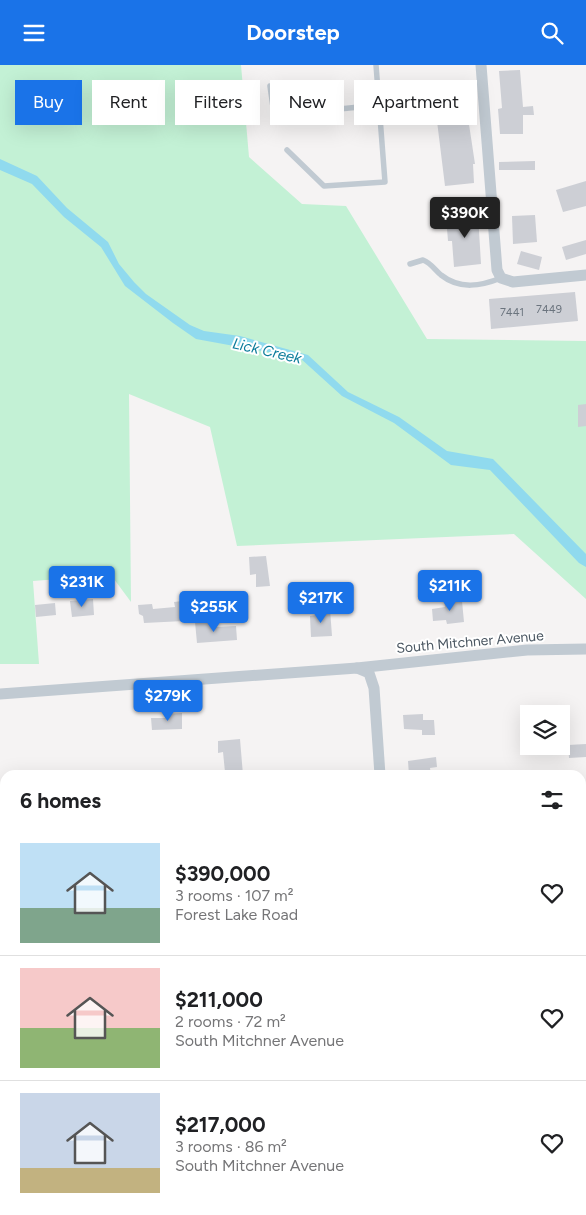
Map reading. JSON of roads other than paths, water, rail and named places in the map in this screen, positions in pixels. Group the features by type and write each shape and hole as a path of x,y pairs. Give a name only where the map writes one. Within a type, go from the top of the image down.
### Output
{"street":[{"path":"481,65 497,271 501,278 512,282 586,275"},
{"name":"South Mitchner Avenue","path":"0,694 357,668 528,650 586,649"},
{"name":"South Mitchner Avenue","path":"357,668 369,673 374,688 380,770"}],"lane":[{"path":"376,65 377,80"},
{"path":"287,150 324,186 384,182 380,125"},
{"path":"410,264 424,259 441,275 454,283 465,286 483,286 501,278"}],"water":[{"name":"Lick Creek","path":"0,159 37,176 67,208 108,242 119,264 146,294 190,325 204,331 240,336 308,355 348,392 399,417 447,451 493,459 586,554 586,567 579,563 490,470 451,465 394,423 342,396 300,358 196,339 173,323 125,286 101,247 64,217 32,184 0,170"}]}
